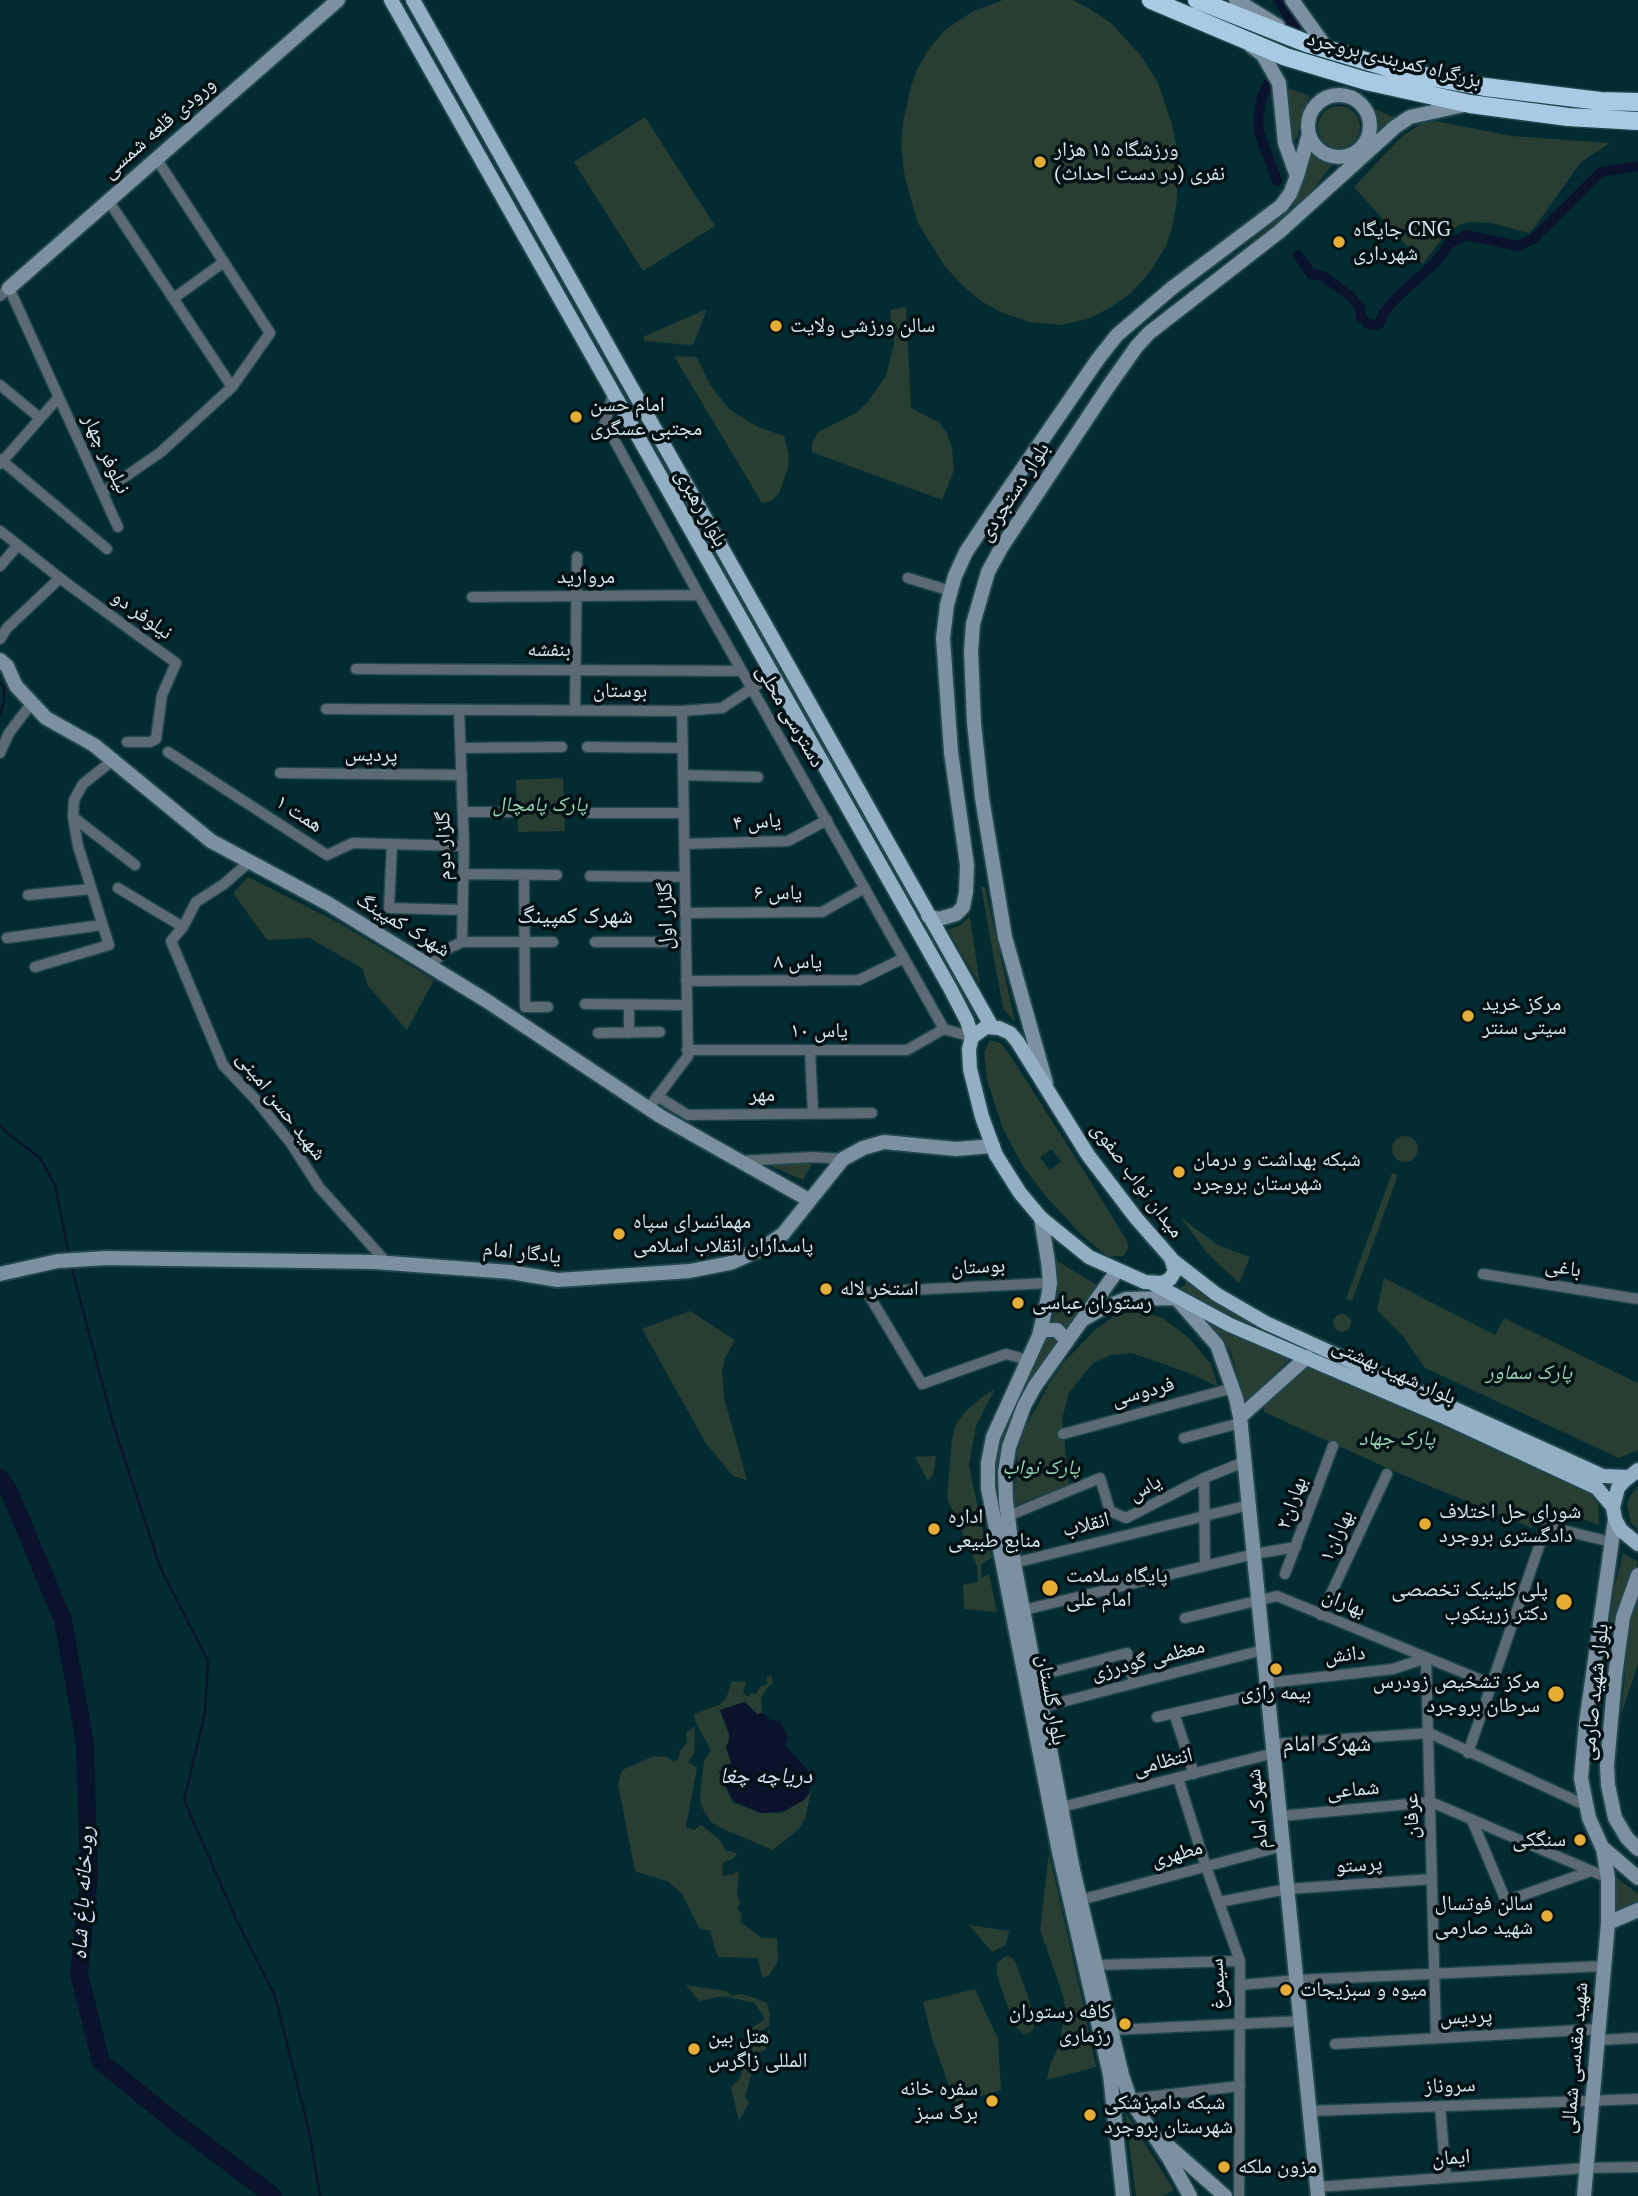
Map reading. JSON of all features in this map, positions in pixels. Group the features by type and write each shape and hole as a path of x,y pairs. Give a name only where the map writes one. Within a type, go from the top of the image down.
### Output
{"highway":[{"name":"بزرگراه کمربندی بروجرد","path":"1151,0 1241,39 1333,72 1470,104 1568,117 1638,121"},
{"name":"بزرگراه کمربندی بروجرد","path":"1197,0 1306,43 1403,72 1485,87 1600,101 1638,102"}],"main road":[{"name":"ورودی قلعه شمسی","path":"4,292 338,0"},
{"name":"بلوار رهبری","path":"391,0 950,988 968,1021 972,1037"},
{"name":"بلوار رهبری","path":"413,0 992,1027"},
{"path":"1236,0 1306,43"},
{"path":"1292,0 1328,50"},
{"path":"1241,39 1263,55 1279,83 1285,143 1297,176"},
{"path":"1344,95 1354,98 1368,113 1370,133 1359,150 1350,155 1340,157 1320,151 1313,143 1309,134 1310,113 1324,98 1344,95"},
{"name":"بلوار دستجردی","path":"1047,1088 1005,937 982,798 974,723 971,651 973,624 988,572 1000,548 1137,345 1167,318 1279,232 1395,127 1410,117 1470,104"},
{"name":"بلوار دستجردی","path":"928,916 939,919 956,914 963,907 966,892 967,865 951,752 943,638 947,605 966,552 1116,335 1172,288 1281,206 1290,194 1309,134"},
{"path":"1341,176 1350,155"},
{"name":"شهرک کمپینگ","path":"0,660 7,666 16,686 46,718 94,745 211,841 327,903 487,1001 648,1109 809,1200"},
{"path":"992,1027 980,1030 972,1037 969,1049 971,1069 982,1117 1007,1175 1041,1218 1072,1245 1117,1271 1152,1283"},
{"name":"میدان نواب صفوی","path":"992,1027 1010,1033 1017,1041 1088,1156 1171,1258 1175,1271 1170,1279 1162,1283 1152,1283"},
{"name":"یادگار امام","path":"0,1274 70,1261 107,1258 387,1263 510,1272 558,1280 690,1270 730,1263 760,1251 783,1234 843,1159 863,1148 884,1142 956,1149 993,1146"},
{"name":"بلوار گلستان","path":"1041,1218 1050,1283 1040,1333 997,1425 987,1471 989,1499 1015,1618 1062,1864 1110,2075 1123,2196"},
{"name":"بلوار شهید بهشتی","path":"1171,1258 1216,1294 1266,1323 1603,1476 1634,1472"},
{"name":"بلوار گلستان","path":"1117,1271 1035,1386 1024,1406 1013,1431 1007,1456 1005,1484 1014,1563 1080,1900 1122,2076 1130,2099 1189,2196"},
{"name":"بلوار شهید بهشتی","path":"1152,1283 1230,1325 1597,1488 1614,1513 1621,1531 1638,1544"},
{"path":"1082,1320 1126,1298 1176,1298"},
{"name":"شهرک امام","path":"1176,1298 1216,1345 1233,1388 1240,1420 1318,2191"},
{"path":"1040,1333 1057,1330 1067,1341"},
{"path":"1240,1420 1307,1357"},
{"path":"989,1454 997,1463 1007,1456"},
{"path":"1614,1513 1618,1489 1634,1472"},
{"name":"بلوار شهید صارمی","path":"1614,1513 1581,1778 1585,1805 1602,1847 1638,1878"},
{"name":"بلوار شهید صارمی","path":"1638,1575 1623,1617 1607,1765 1609,1793 1615,1818 1627,1838 1638,1849"},
{"name":"شهید مقدسی شمالی","path":"1584,2196 1608,1923 1608,1878 1602,1847"},
{"path":"1608,1923 1638,1910"},
{"path":"1144,2123 1225,2196"}],"street":[{"path":"103,492 161,452 232,387 270,333 156,158"},
{"path":"108,200 232,387"},
{"path":"174,298 223,261"},
{"name":"نیلوفر چهار","path":"4,292 58,398 118,527"},
{"path":"0,384 40,418"},
{"name":"دسترسی محلی","path":"612,393 606,423 699,596 944,1028"},
{"path":"58,398 1,462 107,549"},
{"name":"نیلوفر دو","path":"0,531 176,663 162,695 156,738 150,742 127,742"},
{"path":"0,566 18,545"},
{"path":"575,710 577,557"},
{"path":"0,639 7,628 61,578"},
{"path":"908,578 951,591"},
{"name":"مروارید","path":"472,597 699,596"},
{"name":"بنفشه","path":"356,668 742,671"},
{"name":"بوستان","path":"326,709 722,708 772,675"},
{"path":"0,753 9,733 31,704"},
{"name":"گلزار دوم","path":"459,710 464,846 462,942"},
{"name":"گلزار اول","path":"682,710 687,1050"},
{"path":"461,748 562,747"},
{"path":"587,747 683,748"},
{"name":"همت ۱","path":"168,752 327,855 354,843 464,846"},
{"path":"35,967 109,946 73,817 74,800 83,784 113,761"},
{"name":"پردیس","path":"280,773 462,775"},
{"path":"683,775 758,777"},
{"path":"463,812 517,813"},
{"path":"589,813 684,813"},
{"path":"73,817 135,865"},
{"name":"یاس ۴","path":"684,844 788,841 827,820"},
{"path":"392,844 389,908 463,910"},
{"name":"شهید حسن امینی","path":"249,862 224,884 196,902 183,927 171,941 223,1065 281,1131 319,1187 387,1263"},
{"path":"464,874 557,875"},
{"path":"524,875 525,1007 548,1007"},
{"path":"590,876 685,877"},
{"path":"118,888 183,927"},
{"name":"یاس ۶","path":"685,913 822,912 865,888"},
{"path":"28,895 91,889"},
{"path":"7,938 102,925"},
{"path":"430,966 447,949 462,942 553,942"},
{"path":"595,942 686,942"},
{"name":"یاس ۸","path":"686,981 859,980 904,958"},
{"path":"585,1004 687,1005"},
{"path":"629,1004 629,1033"},
{"path":"944,1028 972,1037"},
{"name":"یاس ۱۰","path":"687,1050 908,1050 944,1028"},
{"path":"598,1034 660,1032"},
{"path":"648,1109 688,1056 687,1050"},
{"path":"810,1050 813,1114"},
{"name":"مهر","path":"657,1096 688,1115 872,1113"},
{"path":"740,1161 773,1158 843,1159"},
{"name":"باغی","path":"1483,1274 1638,1299"},
{"name":"بوستان","path":"1028,1360 1006,1354 922,1384 867,1292 1050,1283"},
{"name":"فردوسی","path":"1063,1434 1233,1388"},
{"path":"1184,1438 1240,1420"},
{"name":"بهاران۲","path":"1285,1574 1334,1446"},
{"name":"یاس","path":"1008,1516 1100,1478 1110,1511 1126,1518 1204,1478 1244,1462"},
{"name":"بهاران۱","path":"1321,1615 1387,1474"},
{"path":"1204,1478 1205,1566"},
{"name":"انقلاب","path":"1014,1563 1249,1504"},
{"path":"1468,1753 1546,1526 1611,1542"},
{"path":"1024,1610 1254,1554 1296,1547"},
{"name":"بهاران","path":"1185,1618 1277,1597 1491,1684"},
{"name":"معظمی گودرزی","path":"1042,1707 1263,1650"},
{"path":"1037,1676 1127,1653 1134,1684"},
{"name":"دانش","path":"1157,1717 1267,1687 1393,1669 1426,1658"},
{"name":"عرفان","path":"1426,1658 1436,2038"},
{"path":"1174,1713 1194,1774"},
{"path":"1429,1733 1585,1805"},
{"name":"انتظامی","path":"1062,1807 1194,1774 1273,1749 1429,1733"},
{"name":"سیمرغ","path":"1178,1778 1240,1961 1239,2196"},
{"path":"1431,1802 1608,1878"},
{"name":"شماعی","path":"1280,1816 1431,1802"},
{"path":"1472,1820 1506,1901 1591,1871"},
{"name":"مطهری","path":"1080,1900 1283,1846"},
{"name":"پرستو","path":"1219,1902 1287,1889 1433,1879"},
{"path":"1096,1965 1240,1961"},
{"path":"1240,1985 1604,1966"},
{"path":"1112,2030 1301,2021"},
{"name":"پردیس","path":"1335,2044 1436,2038 1598,2034 1638,2038"},
{"path":"1130,2099 1240,2087"},
{"name":"سروناز","path":"1310,2111 1638,2099"},
{"path":"1440,2106 1446,2178"},
{"name":"ایمان","path":"1318,2191 1446,2178 1638,2167"}],"green space":[{"name":"ورزشگاه ۱۵ هزار نفری (در دست احداث)","path":"1003,0 1072,0 1111,23 1142,57 1158,83 1177,150 1177,199 1173,224 1166,246 1150,272 1130,294 1111,307 1090,318 1061,325 1030,322 1003,313 981,301 961,284 944,265 918,223 905,178 901,145 903,123 918,68 943,32 972,12"},
{"path":"1288,88 1310,96 1294,141 1290,126"},
{"path":"1339,106 1354,112 1360,127 1354,142 1339,148 1324,142 1318,127 1324,112"},
{"path":"1375,109 1398,119 1367,149 1377,127"},
{"path":"645,117 715,226 643,271 574,162"},
{"path":"1435,121 1512,136 1610,143 1581,162 1528,233 1492,223 1461,224 1444,236 1423,264 1354,187 1401,137 1422,123"},
{"path":"1310,153 1328,162 1334,162 1300,207 1230,259 1293,207"},
{"path":"906,307 911,408 940,423 952,448 954,470 942,500 812,452 812,444 818,432 856,413 867,403 886,376 894,344 890,310"},
{"path":"707,309 694,343 690,345 645,341 643,337"},
{"path":"674,356 697,357 710,385 729,409 756,426 784,436 789,455 788,467 779,494 771,501 762,503"},
{"name":"پارک پامچال","path":"563,778 565,831 518,832 516,780"},
{"path":"248,877 339,923 434,980 407,1030 368,986 362,968 309,938 267,940 233,893"},
{"path":"981,887 985,887 1015,1022 1003,1008"},
{"path":"970,916 980,985 948,930 961,925"},
{"path":"990,1040 1000,1043 1008,1052 1127,1241 1128,1248 1124,1256 1107,1256 1082,1235 1048,1199 1023,1166 1003,1129 987,1080 984,1053","holes":["1052,1149 1061,1162 1049,1170 1040,1157"]},
{"path":"1405,1136 1414,1140 1418,1149 1414,1158 1405,1162 1396,1158 1392,1149 1396,1140"},
{"path":"764,1163 813,1163 803,1180"},
{"path":"1392,1173 1398,1175 1352,1301 1346,1299"},
{"path":"1181,1218 1218,1245 1250,1257 1239,1283 1207,1253"},
{"path":"1057,1261 1102,1288 1064,1329 1060,1322 1052,1323 1058,1295"},
{"path":"1186,1278 1214,1299 1281,1340 1178,1289 1185,1285"},
{"name":"پارک سماور","path":"1384,1278 1495,1335 1504,1318 1638,1383 1638,1450 1619,1458 1425,1368 1403,1336 1377,1310"},
{"path":"690,1311 735,1340 725,1358 722,1371 724,1398 747,1480 733,1476 705,1442 642,1329"},
{"name":"پارک نواب","path":"1133,1312 1164,1319 1190,1339 1211,1364 1218,1387 1189,1373 1132,1353 1111,1355 1093,1363 1069,1393 1062,1419 1069,1485 1013,1506 1018,1449 1024,1430 1049,1384 1063,1363 1095,1330 1115,1315"},
{"path":"1338,1314 1346,1314 1351,1323 1349,1330 1338,1332 1333,1327 1333,1319"},
{"path":"1206,1322 1290,1359 1245,1402 1231,1353 1221,1336"},
{"path":"1046,1336 1053,1337 1058,1343 1039,1368 1014,1416 1001,1457 995,1457 999,1435"},
{"name":"پارک جهاد","path":"1308,1366 1589,1492 1598,1504 1599,1525 1543,1504 1532,1528 1398,1473 1264,1412 1264,1406"},
{"path":"995,1389 976,1426 969,1465 982,1528 992,1557 981,1565 982,1578 989,1574 997,1612 964,1609 963,1585 978,1582 977,1566 947,1498 952,1439 956,1424 966,1411"},
{"path":"936,1456 933,1475 928,1481 915,1457"},
{"path":"1638,1486 1638,1530 1631,1523 1627,1505"},
{"path":"1623,1553 1638,1562 1623,1591 1607,1643 1614,1589"},
{"path":"1638,1594 1638,1664 1621,1715 1632,1602"},
{"path":"771,1676 773,1683 761,1699 762,1713 757,1714 745,1702 720,1710 729,1733 726,1747 732,1764 719,1772 732,1802 760,1813 782,1813 804,1800 811,1791 805,1819 799,1829 773,1850 721,1828 711,1822 705,1813 700,1793 704,1761 711,1750 694,1714 719,1705 726,1699 732,1681 746,1682 743,1694 749,1697 751,1693 756,1694 761,1686 767,1685 767,1677"},
{"path":"695,1726 694,1754 688,1762 697,1768 686,1827 694,1830 701,1825 720,1840 725,1850 737,1853 733,1859 723,1862 722,1876 734,1874 736,1871 739,1874 737,1896 740,1903 737,1909 742,1914 740,1922 762,1938 777,1938 778,1961 769,1975 762,1978 758,1958 718,1957 710,1932 714,1932 699,1928 682,1894 669,1882 635,1871 618,1784 622,1770 654,1756 678,1760 680,1751 687,1742 686,1733"},
{"path":"1049,1853 1096,2067 1047,2080 1050,2065 1060,2043 1065,2008 1040,1930"},
{"path":"1616,1877 1638,1894 1638,1903 1616,1912"},
{"path":"969,1925 1009,1931 1006,1945 992,1952"},
{"path":"1009,1956 1015,1961 1034,2014 1034,2028 1029,2033 1023,2034 1015,2026 997,1976 997,1963"},
{"path":"686,1985 726,1991 732,1996 741,1994 767,2003 769,2026 761,2035 752,2037 752,2028 765,2019 755,2003 723,1996 699,2001"},
{"path":"975,1989 998,2039 1001,2090 956,2104 933,2042 923,2002"},
{"path":"770,2028 766,2050 758,2052 745,2097 749,2102 739,2121 731,2087 740,2078 751,2042 765,2036"},
{"path":"1125,2112 1174,2190 1163,2196 1136,2196"}],"water":[{"name":"دریاچه چغا","path":"745,1702 757,1714 762,1713 771,1720 780,1721 788,1738 785,1745 807,1769 809,1793 804,1800 783,1811 762,1813 734,1801 719,1772 731,1763 726,1747 729,1734 720,1710"}],"waterway":[{"path":"1279,0 1295,28"},
{"path":"1268,84 1262,97 1258,119 1259,132 1277,181"},
{"path":"1298,255 1311,274 1323,276 1350,296 1360,307 1361,317 1368,324 1375,325 1380,323 1383,314 1396,298 1435,263 1449,244 1466,235 1518,246 1533,239 1601,172 1638,166"},
{"path":"0,683 4,687 0,714"},
{"path":"0,1125 40,1158 55,1185 69,1255"},
{"path":"71,1265 113,1424 160,1567 208,1661 205,1713 184,1800 236,1919 275,1996 309,2131 320,2196"},
{"name":"رودخانه باغ شاه","path":"0,1477 9,1491 63,1620 85,1743 89,1877 79,1974 101,2062 273,2196"}],"place":[{"name":"ورزشگاه ۱۵ هزار نفری (در دست احداث)","path":"1040,162"},
{"name":"جایگاه CNG شهرداری","path":"1339,242"},
{"name":"سالن ورزشی ولایت","path":"776,326"},
{"name":"امام حسن مجتبی عسگری","path":"576,417"},
{"name":"مرکز خرید سیتی سنتر","path":"1468,1016"},
{"name":"شبکه بهداشت و درمان شهرستان بروجرد","path":"1179,1172"},
{"name":"مهمانسرای سپاه پاسداران انقلاب اسلامی","path":"619,1234"},
{"name":"استخر لاله","path":"826,1289"},
{"name":"رستوران عباسی","path":"1018,1303"},
{"name":"شورای حل اختلاف دادگستری بروجرد","path":"1425,1524"},
{"name":"اداره منابع طبیعی","path":"934,1529"},
{"name":"پایگاه سلامت امام علی","path":"1050,1588"},
{"name":"پلی کلینیک تخصصی دکتر زرینکوب","path":"1564,1602"},
{"name":"بیمه رازی","path":"1276,1669"},
{"name":"مرکز تشخیص زودرس سرطان بروجرد","path":"1556,1694"},
{"name":"سنگکی","path":"1580,1840"},
{"name":"سالن فوتسال شهید صارمی","path":"1547,1916"},
{"name":"میوه و سبزیجات","path":"1286,1990"},
{"name":"کافه رستوران رزماری","path":"1125,2024"},
{"name":"هتل بین المللی زاگرس","path":"694,2049"},
{"name":"سفره خانه برگ سبز","path":"992,2101"},
{"name":"شبکه دامپزشکی شهرستان بروجرد","path":"1090,2115"},
{"name":"مزون ملکه","path":"1224,2167"}],"district":[{"name":"شهرک کمپینگ","path":"575,916"},
{"name":"شهرک امام","path":"1327,1744"}]}
